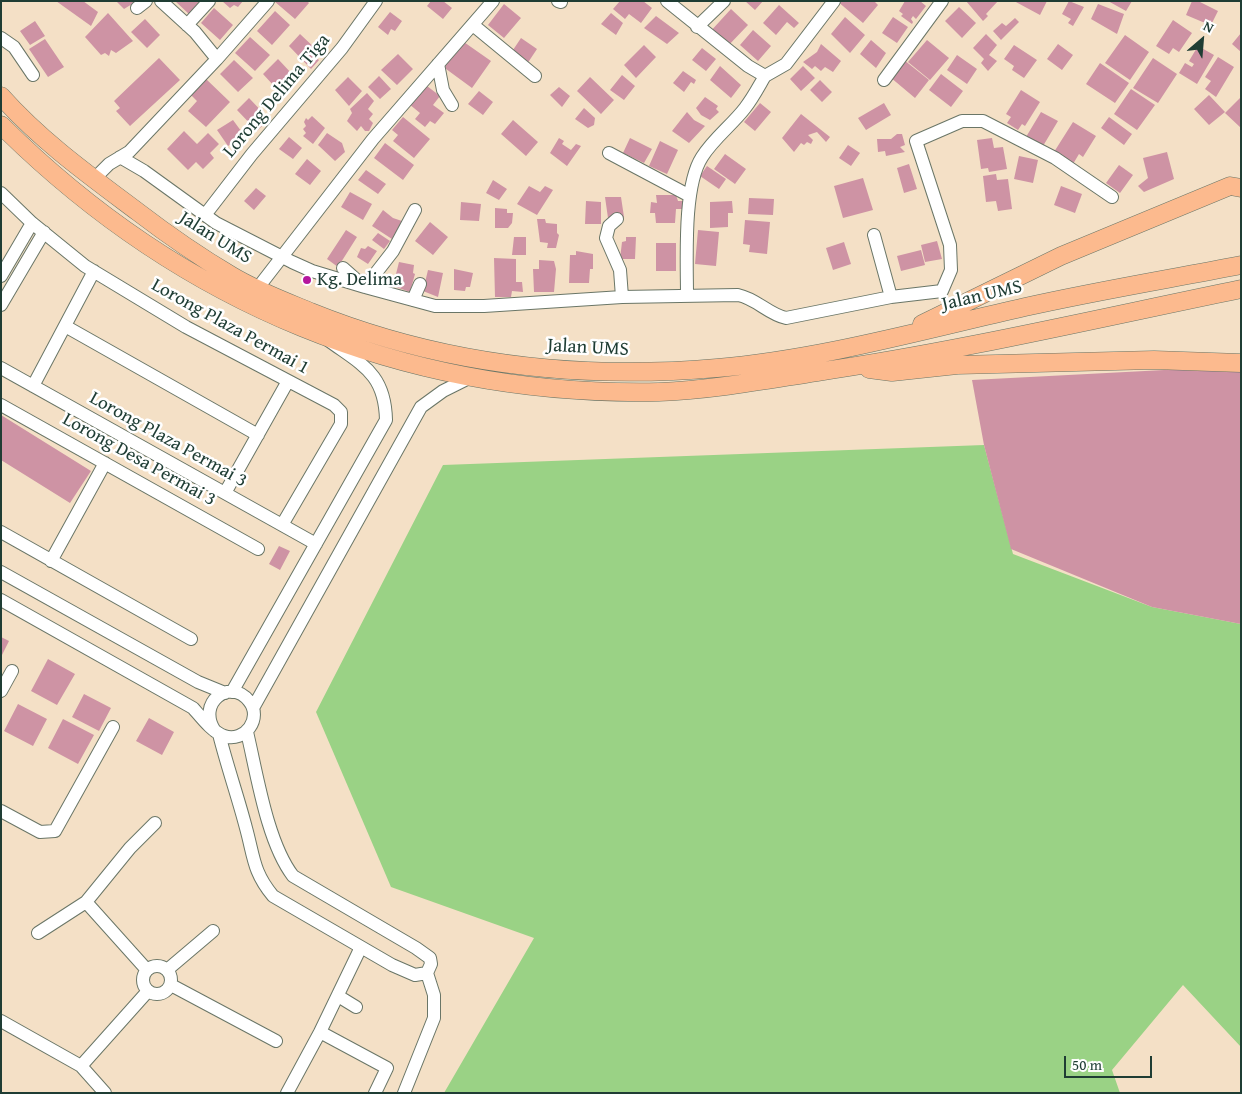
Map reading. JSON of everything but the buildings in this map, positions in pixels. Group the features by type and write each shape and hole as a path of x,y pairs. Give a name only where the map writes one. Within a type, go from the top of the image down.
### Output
{"highway":[{"name":"Jalan UMS","path":"1,96 19,116 94,179 159,228 233,276 257,289 348,326 418,348 493,363 606,372 720,368 897,337 1022,308 1241,265"},
{"name":"Jalan UMS","path":"1,125 42,165 123,230 193,275 272,315 321,336 381,357 471,377 558,389 661,392 741,384 851,367 1241,289"},
{"path":"897,337 1061,256 1230,186 1240,188"},
{"path":"851,367 892,372 957,365 1154,360 1241,363"}],"street":[{"path":"161,1 188,25 218,59"},
{"path":"188,25 209,1"},
{"path":"94,179 120,157 129,152 218,59 268,1"},
{"name":"Lorong Delima Tiga","path":"205,215 252,154 342,48 376,1"},
{"path":"667,1 697,27 748,66 765,76"},
{"path":"697,27 724,1"},
{"path":"687,295 690,196 695,171 702,157 725,128 745,108 765,76 786,64 834,1"},
{"path":"884,80 942,1"},
{"path":"257,289 373,140 473,25 490,2"},
{"path":"473,25 535,76"},
{"path":"1,38 14,47 33,75"},
{"path":"438,64 443,90 452,106"},
{"path":"120,157 221,226 312,271 435,306 484,306 622,297 738,295 749,298 774,315 786,318 891,297 942,291 951,270 950,245 917,147 917,139 962,121 982,121 1055,158 1112,197"},
{"path":"609,153 690,196"},
{"name":"Lorong Plaza Permai 1","path":"1,192 32,222 94,271 186,328 334,405 341,412 342,419 282,524"},
{"path":"365,287 393,251 415,210"},
{"path":"618,219 609,226 606,238 620,270 622,297"},
{"path":"1,276 32,222"},
{"path":"1,305 44,232"},
{"path":"874,234 891,297"},
{"path":"343,268 365,287"},
{"path":"33,386 94,271"},
{"path":"413,300 420,284"},
{"path":"65,326 258,435"},
{"path":"321,336 371,372 385,399 386,420 316,544 228,692 212,702 208,717 217,733 246,829 254,866 260,881 273,896 407,973 427,973"},
{"name":"Lorong Plaza Permai 3","path":"1,368 316,544"},
{"path":"253,708 421,407 443,391 471,377"},
{"path":"225,493 288,381"},
{"name":"Lorong Desa Permai 3","path":"1,405 258,549"},
{"path":"51,561 105,463"},
{"path":"1,532 191,639"},
{"path":"1,572 198,682 245,697 253,708 254,721 247,732 234,738 217,733 193,708 1,600"},
{"path":"1,691 12,671"},
{"path":"1,811 40,832 55,831 113,728"},
{"path":"247,732 274,840 286,866 300,880 430,958 432,964 427,973 434,995 434,1018 404,1093"},
{"path":"38,933 86,902 130,848 155,823"},
{"path":"86,902 147,970"},
{"path":"167,970 213,931"},
{"path":"287,1093 320,1032 361,947"},
{"path":"148,991 143,978 147,970 155,966 167,970 171,977 171,985"},
{"path":"148,991 160,994 171,985"},
{"path":"171,985 276,1041"},
{"path":"81,1066 148,991"},
{"path":"338,996 356,1008"},
{"path":"1,1021 81,1066 105,1093"},
{"path":"320,1032 387,1068 375,1093"}],"green space":[{"path":"984,445 1013,554 1152,607 1241,624 1241,1047 1183,985 1112,1070 1120,1093 444,1093 534,938 391,887 316,712 443,465"}],"place":[{"name":"Kg. Delima","path":"307,280"}]}
